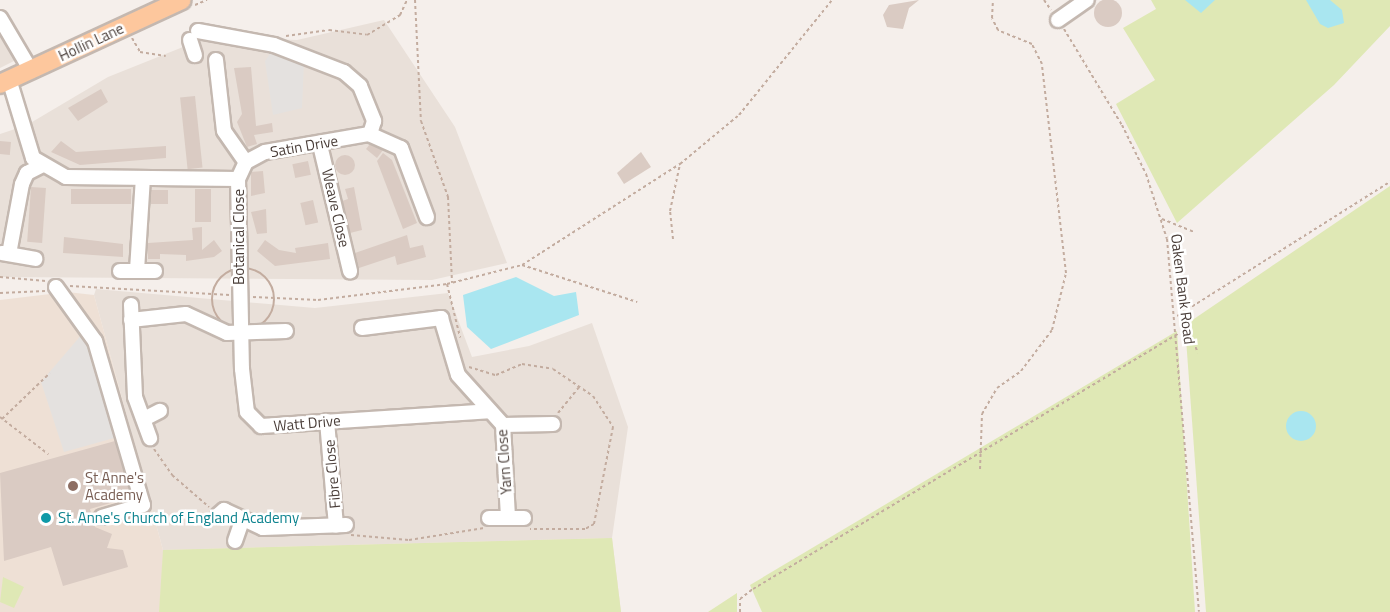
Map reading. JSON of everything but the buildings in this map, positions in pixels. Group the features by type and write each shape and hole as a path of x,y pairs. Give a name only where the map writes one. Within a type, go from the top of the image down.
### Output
{"main road":[{"name":"Hollin Lane","path":"4,81 126,26 184,5"}],"street":[{"path":"1058,20 1087,0"},
{"path":"0,18 30,69"},
{"path":"195,55 194,35 274,41 322,60 360,86 374,121 370,134 401,148 422,187 426,217"},
{"path":"4,81 41,166 76,179 238,179 246,162 224,131 216,60"},
{"name":"Satin Drive","path":"246,162 265,152 320,145 370,134"},
{"name":"Weave Close","path":"320,145 350,271"},
{"path":"35,259 10,254 22,184 41,166"},
{"path":"137,270 143,178"},
{"name":"Botanical Close","path":"238,179 239,296"},
{"path":"120,271 154,271"},
{"path":"56,287 95,341 143,505 102,517"},
{"name":"Watt Drive","path":"239,296 239,333 247,412 261,426 489,411"},
{"path":"131,305 135,397 150,438"},
{"path":"131,320 186,314 239,333 286,331"},
{"name":"Yarn Close","path":"362,328 441,318 458,375 503,425 507,517"},
{"path":"144,419 160,411"},
{"name":"Fibre Close","path":"218,515 224,510 242,521 263,528 341,526 327,421"},
{"path":"503,425 553,424"},
{"name":"Yarn Close","path":"489,518 524,518"},
{"path":"235,542 242,521"}],"path":[{"path":"184,5 207,0"},
{"path":"274,41 329,30 367,35 400,15 407,0"},
{"path":"415,0 421,121 448,197 452,283"},
{"path":"440,285 522,265 680,164 740,115 832,0"},
{"path":"980,469 982,414 997,388 1021,371 1052,330 1066,273 1042,64 1032,44 998,30 992,18 993,0"},
{"name":"Oaken Bank Road","path":"1044,0 1122,125 1162,219 1180,315 1179,334 1199,612"},
{"path":"126,26 140,52 166,56"},
{"path":"673,239 670,211 680,164"},
{"path":"1198,353 1180,315 1390,182"},
{"path":"1162,219 1195,232"},
{"path":"522,265 637,302"},
{"path":"0,277 56,287"},
{"path":"0,294 56,287"},
{"path":"740,612 740,599 753,589 1179,334"},
{"path":"48,453 1,418 50,373"},
{"path":"553,424 566,398 580,386"},
{"path":"150,438 157,459 218,515"},
{"path":"341,526 352,536 409,540 486,527 489,518"}],"shaded area":[{"path":"384,20 455,127 507,263 432,280 0,277 0,134 27,125 108,77 208,37 297,40"},
{"path":"0,32 16,60 0,68"},
{"path":"275,47 304,61 302,108 273,115 265,61"},
{"path":"96,289 315,308 448,293 472,357 529,346 592,323 628,427 612,538 163,550 94,295"},
{"name":"St Anne's Academy","path":"67,292 94,295 163,550 612,538 621,612 0,612 0,300"},
{"path":"89,326 132,433 64,452 41,382"}],"green space":[{"path":"1151,0 1390,0 1390,26 1334,85 1177,223 1116,104 1155,80 1123,28 1156,9"},
{"path":"1390,186 1390,612 1206,612 1185,325"},
{"path":"1177,331 1195,612 762,612 750,585"},
{"path":"612,538 621,612 159,612 163,550"},
{"path":"3,577 24,587 14,608 0,602"},
{"path":"737,593 737,612 708,612"}],"water":[{"path":"1185,0 1215,0 1201,13"},
{"path":"1306,0 1330,0 1342,10 1344,23 1328,28 1320,24"},
{"path":"516,277 554,296 576,292 579,315 491,349 467,327 463,295"},
{"path":"1301,411 1307,412 1315,420 1315,432 1307,440 1301,441 1295,440 1287,432 1286,426 1287,420 1295,412"}],"place":[{"name":"St Anne's Academy","path":"73,486"},
{"name":"St. Anne's Church of England Academy","path":"46,518"}]}
